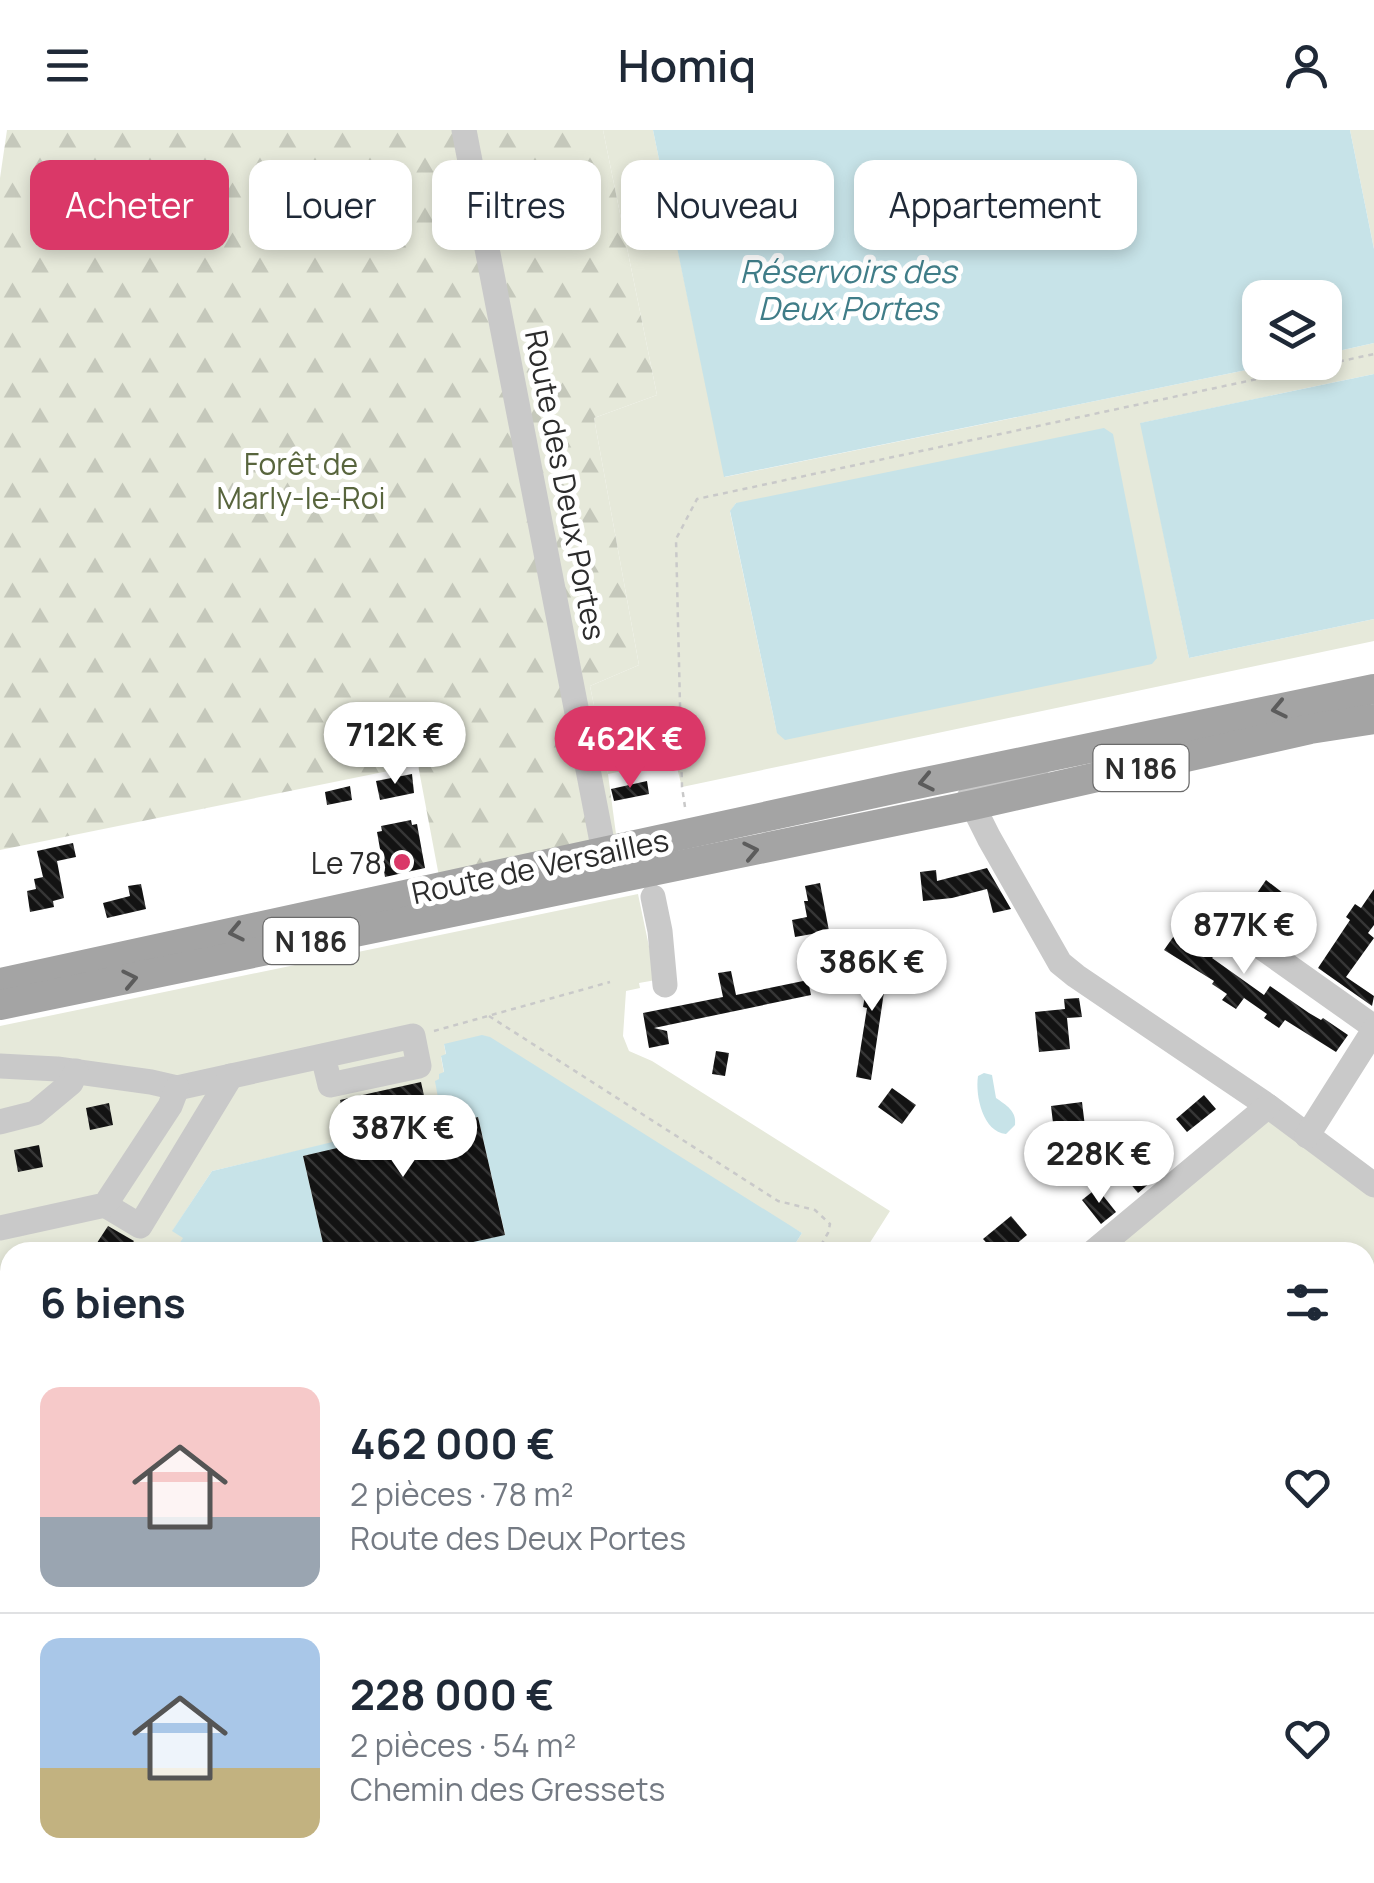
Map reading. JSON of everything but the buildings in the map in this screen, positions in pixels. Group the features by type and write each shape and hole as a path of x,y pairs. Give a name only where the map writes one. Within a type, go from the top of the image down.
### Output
{"main road":[{"name":"Route de Versailles","path":"0,1005 613,865 636,845 1374,689"},
{"path":"1310,730 1374,711"},
{"name":"Route de Versailles","path":"0,983 613,865 683,866 1310,730 1374,720"}],"street":[{"name":"Route des Deux Portes","path":"464,130 613,865"},
{"path":"1076,751 1051,766 973,791 969,798 1060,963 1268,1106 1374,1185"},
{"path":"613,865 628,888 638,895 653,897"},
{"path":"653,897 683,866"},
{"path":"653,897 665,985"},
{"path":"1254,942 1374,1029 1307,1136"},
{"path":"0,1066 76,1072 177,1088 413,1036"},
{"path":"1345,1076 1374,1067"},
{"path":"0,1122 34,1113 71,1083 76,1072"},
{"path":"0,1228 105,1205 140,1226 232,1076"},
{"path":"105,1205 170,1106 177,1088"},
{"path":"1104,1242 1268,1106"}],"path":[{"path":"682,787 676,539 697,499 1374,354"},
{"path":"413,1036 610,982"},
{"path":"489,1016 778,1201 815,1210 830,1224 822,1242"}],"green space":[{"name":"Forêt de Marly-le-Roi","path":"7,130 603,130 621,218 621,250 627,250 657,395 594,418 639,665 590,686 618,849 441,887 418,765 0,850 0,178"},
{"path":"603,130 653,130 659,160 621,160 621,218"},
{"path":"1350,130 1374,130 1374,249"},
{"path":"627,250 678,250 725,477 1242,371 1242,380 1342,380 1342,350 1374,343 1374,374 1141,423 1189,658 1374,619 1374,641 682,787 675,760 608,774 590,686 639,665 594,418 657,395","holes":["736,503 777,733 730,512"]},
{"path":"638,894 656,980 639,983 640,988 626,991 623,1036 629,1051 652,1061 890,1211 870,1242 796,1242 802,1233 444,1044 446,1055 441,1057 444,1073 438,1099 408,1132 478,1117 505,1235 473,1242 323,1242 303,1156 349,1139 212,1171 173,1230 184,1238 181,1242 0,1242 0,1026"},
{"path":"1272,1118 1374,1189 1374,1242 1123,1242"}],"water":[{"name":"Réservoirs des Deux Portes","path":"653,130 1350,130 1374,249 1374,343 1342,350 1342,280 1242,280 1242,371 724,477 678,250 834,250 834,160 659,160"},
{"path":"1374,374 1374,619 1189,658 1140,423"},
{"path":"1104,428 1113,434 1157,658 1152,664 785,740 777,733 730,511 736,503"},
{"path":"482,1035 490,1037 802,1233 796,1242 471,1242 505,1234 478,1117 407,1133 425,1102 438,1098 435,1081 444,1072 444,1044"},
{"path":"992,1075 996,1098 1014,1116 1015,1125 1006,1134 991,1127 982,1112 977,1084 978,1076"},
{"path":"349,1138 374,1140 303,1156 323,1242 180,1242 183,1238 172,1231 212,1171"}],"place":[{"name":"Le 78","path":"402,862"}]}
